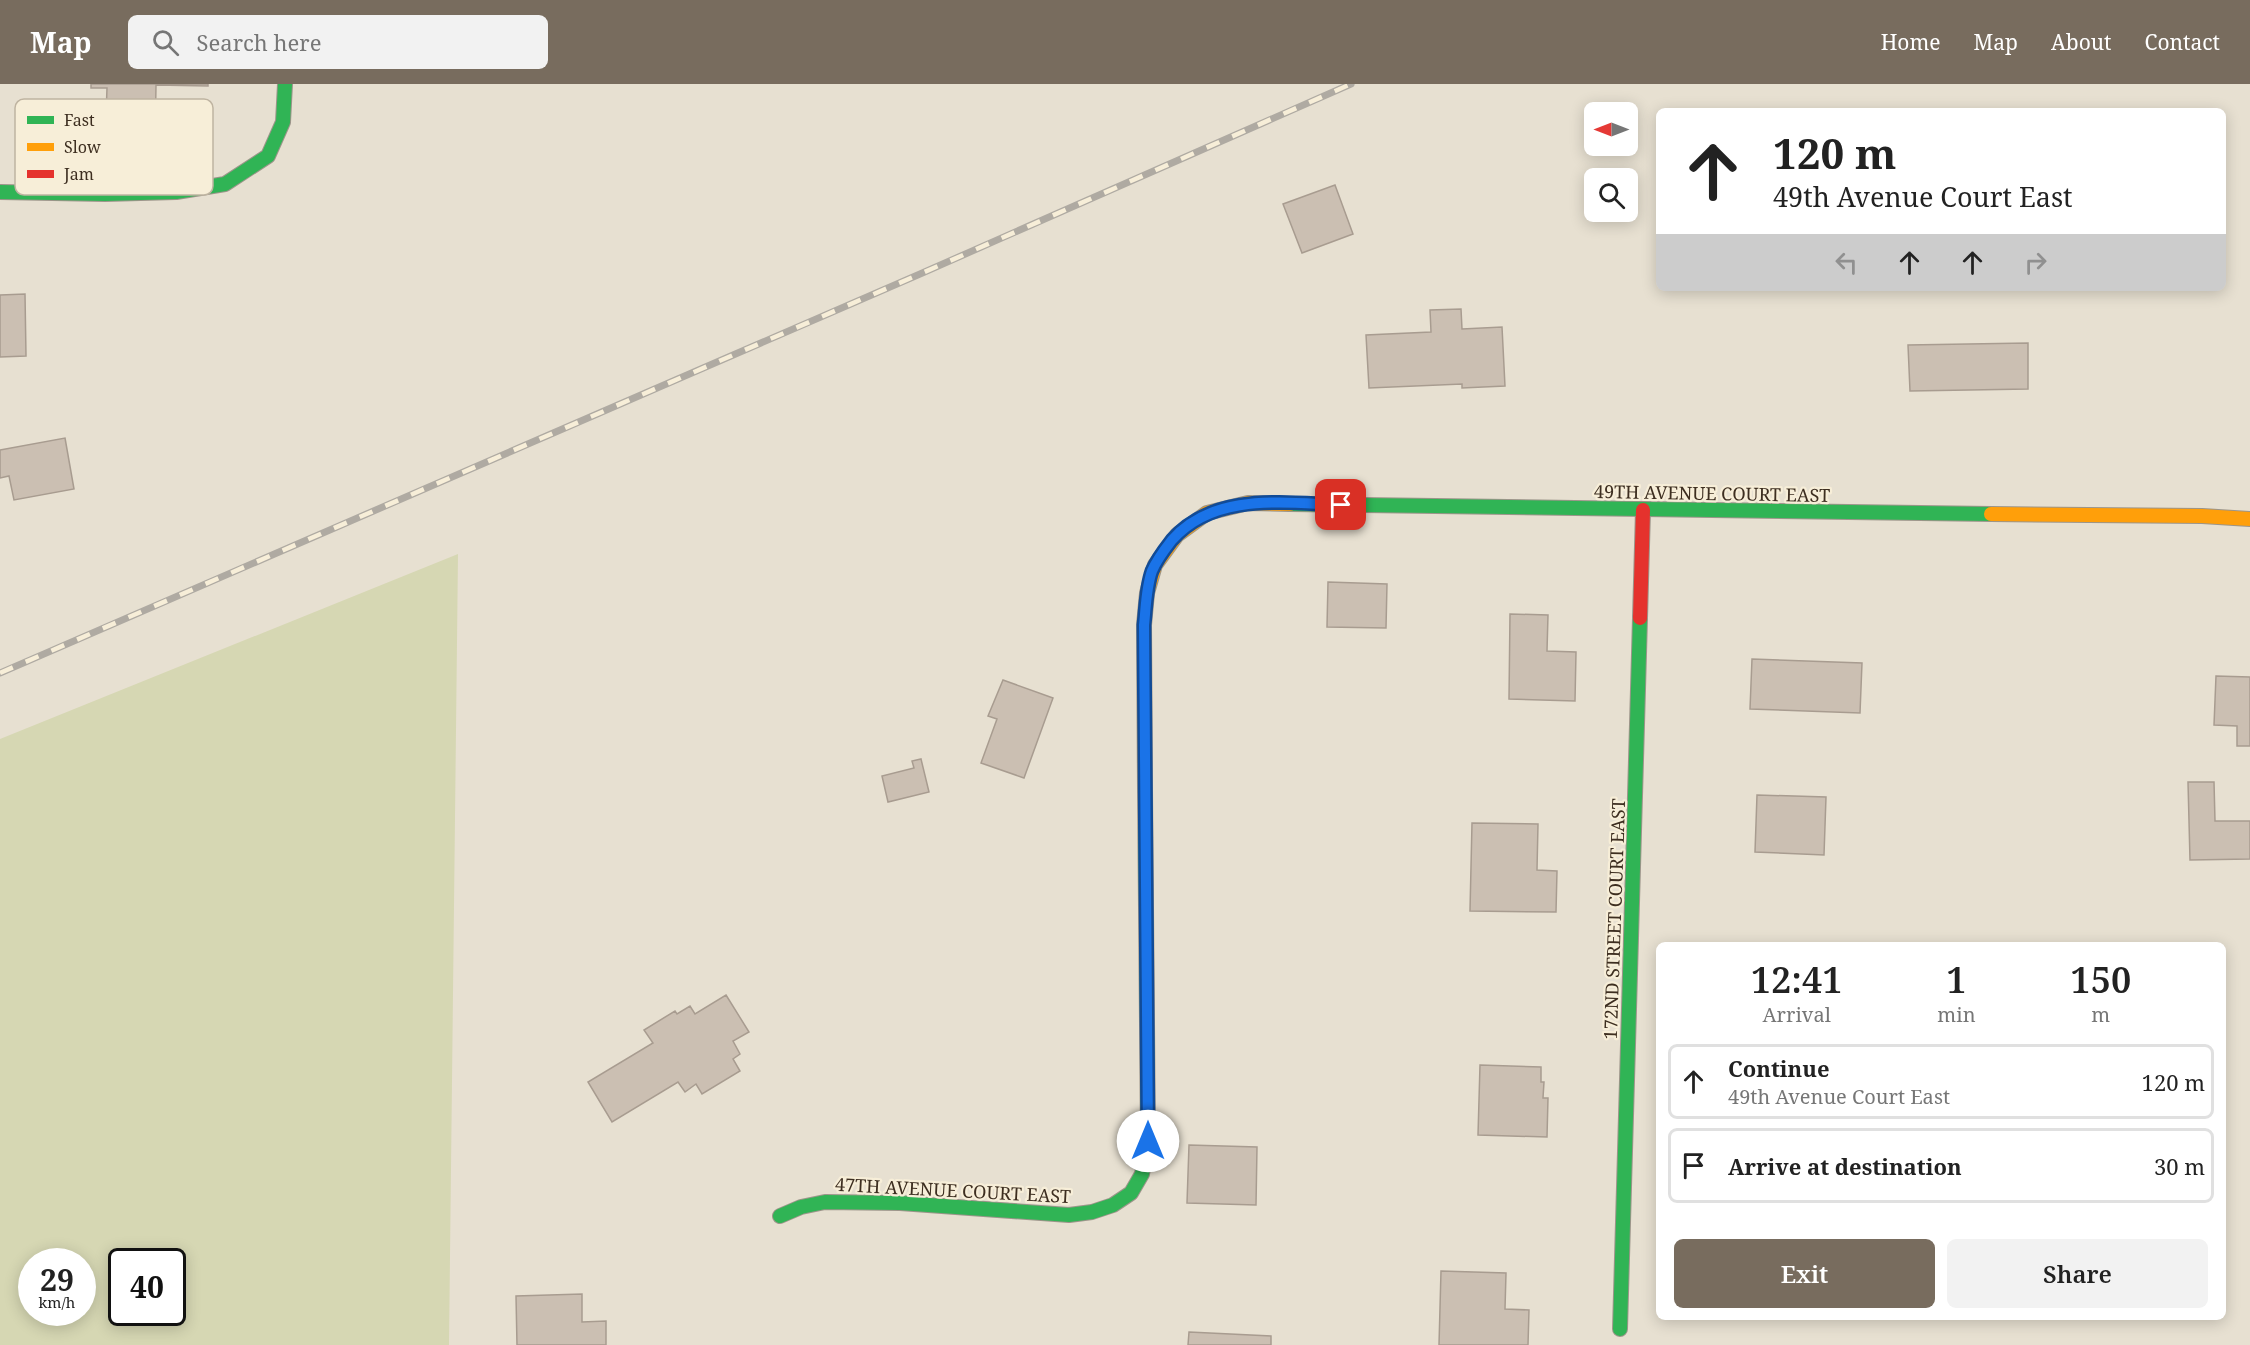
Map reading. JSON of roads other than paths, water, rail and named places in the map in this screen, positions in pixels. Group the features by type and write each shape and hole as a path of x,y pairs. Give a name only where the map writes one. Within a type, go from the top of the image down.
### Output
{"street":[{"path":"213,186 225,184 267,156 283,122 285,84"},
{"path":"0,192 15,192"},
{"name":"49TH AVENUE COURT EAST","path":"1125,1200 1133,1192 1142,1174 1148,1141 1145,616 1148,587 1153,569 1164,550 1180,531 1208,513 1248,503 2202,516 2250,519"},
{"name":"172ND STREET COURT EAST","path":"1620,1329 1643,510"},
{"name":"47TH AVENUE COURT EAST","path":"780,1216 801,1207 825,1202 900,1203 1069,1215 1096,1212 1125,1200"}],"railway":[{"path":"0,673 920,274 1351,84"}]}
